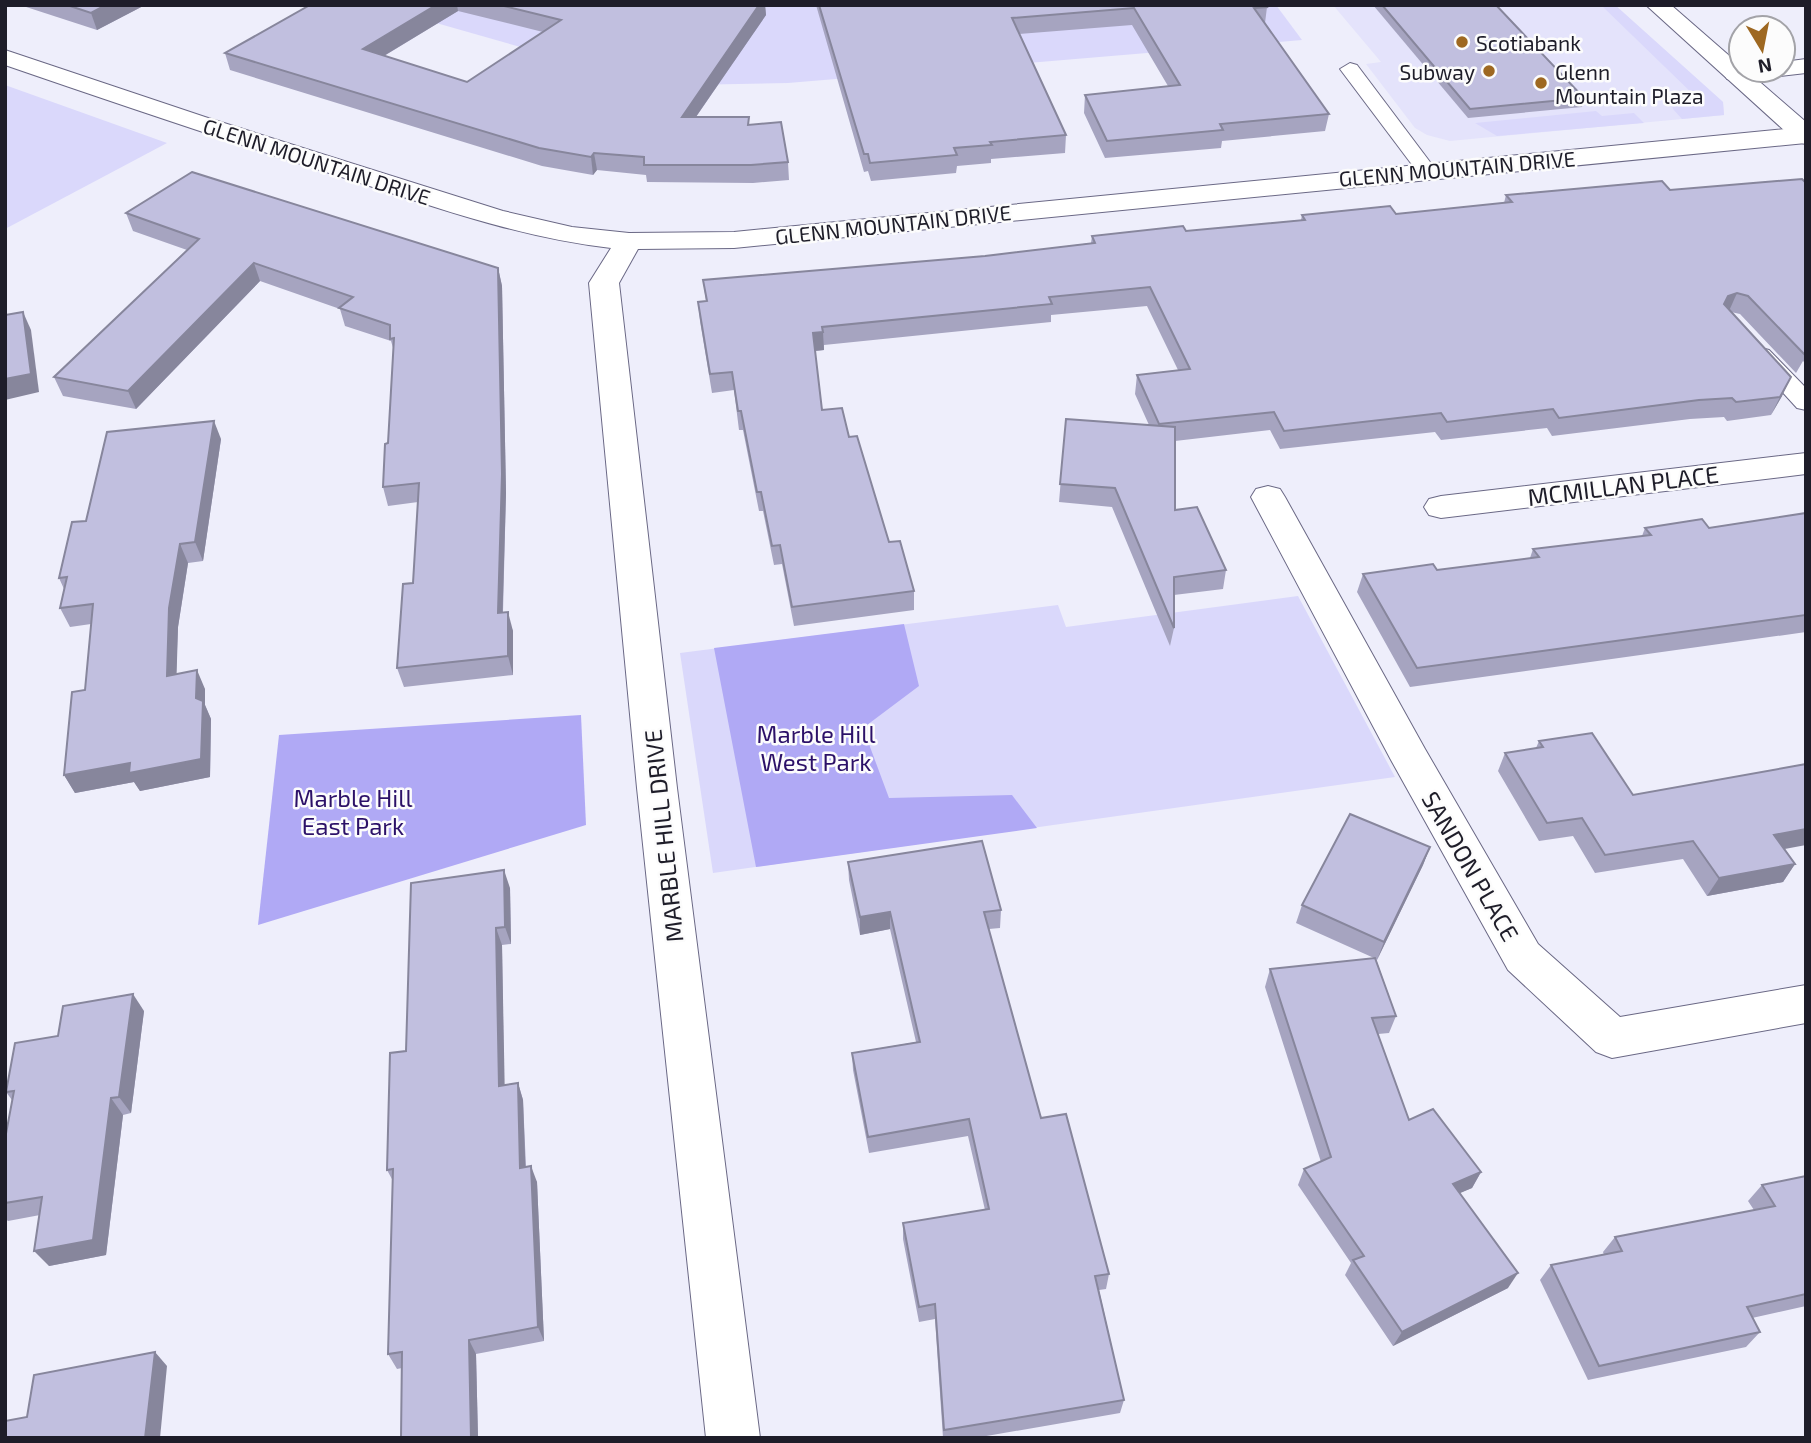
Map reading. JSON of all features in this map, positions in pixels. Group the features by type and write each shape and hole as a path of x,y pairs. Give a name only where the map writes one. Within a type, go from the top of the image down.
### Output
{"street":[{"path":"1657,5 1727,66"},
{"name":"GLENN MOUNTAIN DRIVE","path":"5,57 196,122 495,217 572,235 629,241 734,240 1426,170 1690,149 1805,136"},
{"path":"1747,84 1805,136"},
{"name":"MARBLE HILL DRIVE","path":"629,241 604,283 657,788 733,1438"},
{"name":"MCMILLAN PLACE","path":"1440,507 1806,463"},
{"name":"SANDON PLACE","path":"1268,497 1522,957 1612,1038 1806,1004"}],"lane":[{"path":"1350,69 1426,170"},
{"path":"1749,342 1806,404"}],"shaded area":[{"name":"Glenn Mountain Plaza","path":"1333,5 1615,5 1723,102 1724,115 1450,141 1427,135 1415,128 1366,64 1381,62"}],"green space":[{"path":"373,5 1276,5 1302,40 788,83 687,85 566,60"},
{"path":"1601,5 1615,5 1723,102 1724,115 1682,119 1670,101 1697,98"},
{"path":"5,85 167,143 5,229"},
{"path":"1596,111 1602,116 1634,113 1644,123 1497,136 1475,123"},
{"name":"Marble Hill West Park","path":"1298,596 1395,777 713,873 680,653 1058,605 1066,627"},
{"path":"904,624 919,686 863,728 889,798 1012,795 1037,828 756,867 714,648"},
{"name":"Marble Hill East Park","path":"581,715 586,825 258,925 279,735"}],"building":[{"path":"67,5 106,5 91,13"},
{"path":"310,5 436,5 363,49 467,82 561,20 500,5 759,5 682,117 749,117 748,125 781,122 788,162 751,165 644,165 644,157 594,153 591,157 539,148 225,53"},
{"path":"819,5 1266,5 1267,7 1254,8 1329,114 1220,124 1223,130 1107,141 1085,95 1180,85 1134,8 1012,18 1066,135 954,148 957,155 870,163 868,154 864,154"},
{"path":"1382,5 1496,5 1584,98 1470,109"},
{"path":"192,172 498,268 502,474 498,613 508,612 508,656 397,668 403,584 413,583 419,483 383,487 394,338 390,339 390,325 339,308 353,297 254,263 128,391 54,377 199,239 126,213"},
{"path":"1802,179 1806,183 1805,355 1748,296 1737,293 1728,296 1724,304 1791,377 1780,397 1736,402 1732,398 1699,400 1559,418 1553,409 1447,422 1441,413 1284,431 1274,412 1159,424 1137,375 1190,369 1150,287 1049,297 1052,304 822,327 823,332 813,333 822,410 842,408 849,437 857,436 889,542 900,541 914,591 792,607 780,545 772,546 761,492 757,492 732,372 710,374 698,302 707,301 703,280 985,256 1095,243 1092,236 1183,226 1186,231 1305,220 1302,215 1390,206 1396,214 1512,202 1506,195 1662,181 1670,190"},
{"path":"23,312 31,374 5,379 5,315"},
{"path":"1066,419 1175,427 1175,510 1197,507 1226,570 1174,577 1174,628 1115,488 1060,484"},
{"path":"214,421 195,542 180,544 169,608 167,676 197,670 196,698 203,701 201,759 129,773 130,763 64,775 72,692 85,690 93,604 60,608 67,577 59,578 72,522 86,521 107,432"},
{"path":"1806,513 1806,615 1417,668 1363,574 1433,564 1437,570 1539,557 1533,549 1651,535 1645,528 1702,519 1709,528"},
{"path":"1592,733 1633,795 1806,764 1806,829 1774,835 1795,864 1719,878 1693,841 1605,855 1582,818 1547,823 1505,753 1543,747 1539,741"},
{"path":"1350,814 1430,847 1384,942 1302,905"},
{"path":"982,841 1001,910 984,912 1041,1118 1066,1114 1109,1274 1095,1276 1124,1400 944,1430 935,1304 919,1307 903,1223 989,1209 969,1119 868,1137 852,1053 920,1042 890,912 860,917 848,862"},
{"path":"504,870 505,927 496,928 499,1086 518,1083 520,1168 531,1166 538,1327 469,1340 471,1438 401,1438 402,1352 388,1354 393,1169 387,1170 390,1053 406,1051 411,883"},
{"path":"1375,958 1396,1016 1372,1018 1409,1120 1433,1109 1481,1172 1453,1184 1518,1273 1402,1332 1353,1260 1364,1256 1304,1169 1331,1157 1270,969"},
{"path":"133,994 119,1097 111,1098 93,1240 34,1251 42,1197 5,1203 5,1139 14,1091 6,1092 15,1043 58,1036 63,1006"},
{"path":"1806,1176 1806,1294 1747,1307 1760,1332 1599,1366 1551,1265 1622,1251 1615,1237 1775,1206 1762,1185"},
{"path":"155,1352 145,1438 5,1438 5,1421 27,1417 34,1375"}],"place":[{"name":"Scotiabank","path":"1462,42"},
{"name":"Subway","path":"1489,71"},
{"name":"Glenn Mountain Plaza","path":"1541,83"}]}
